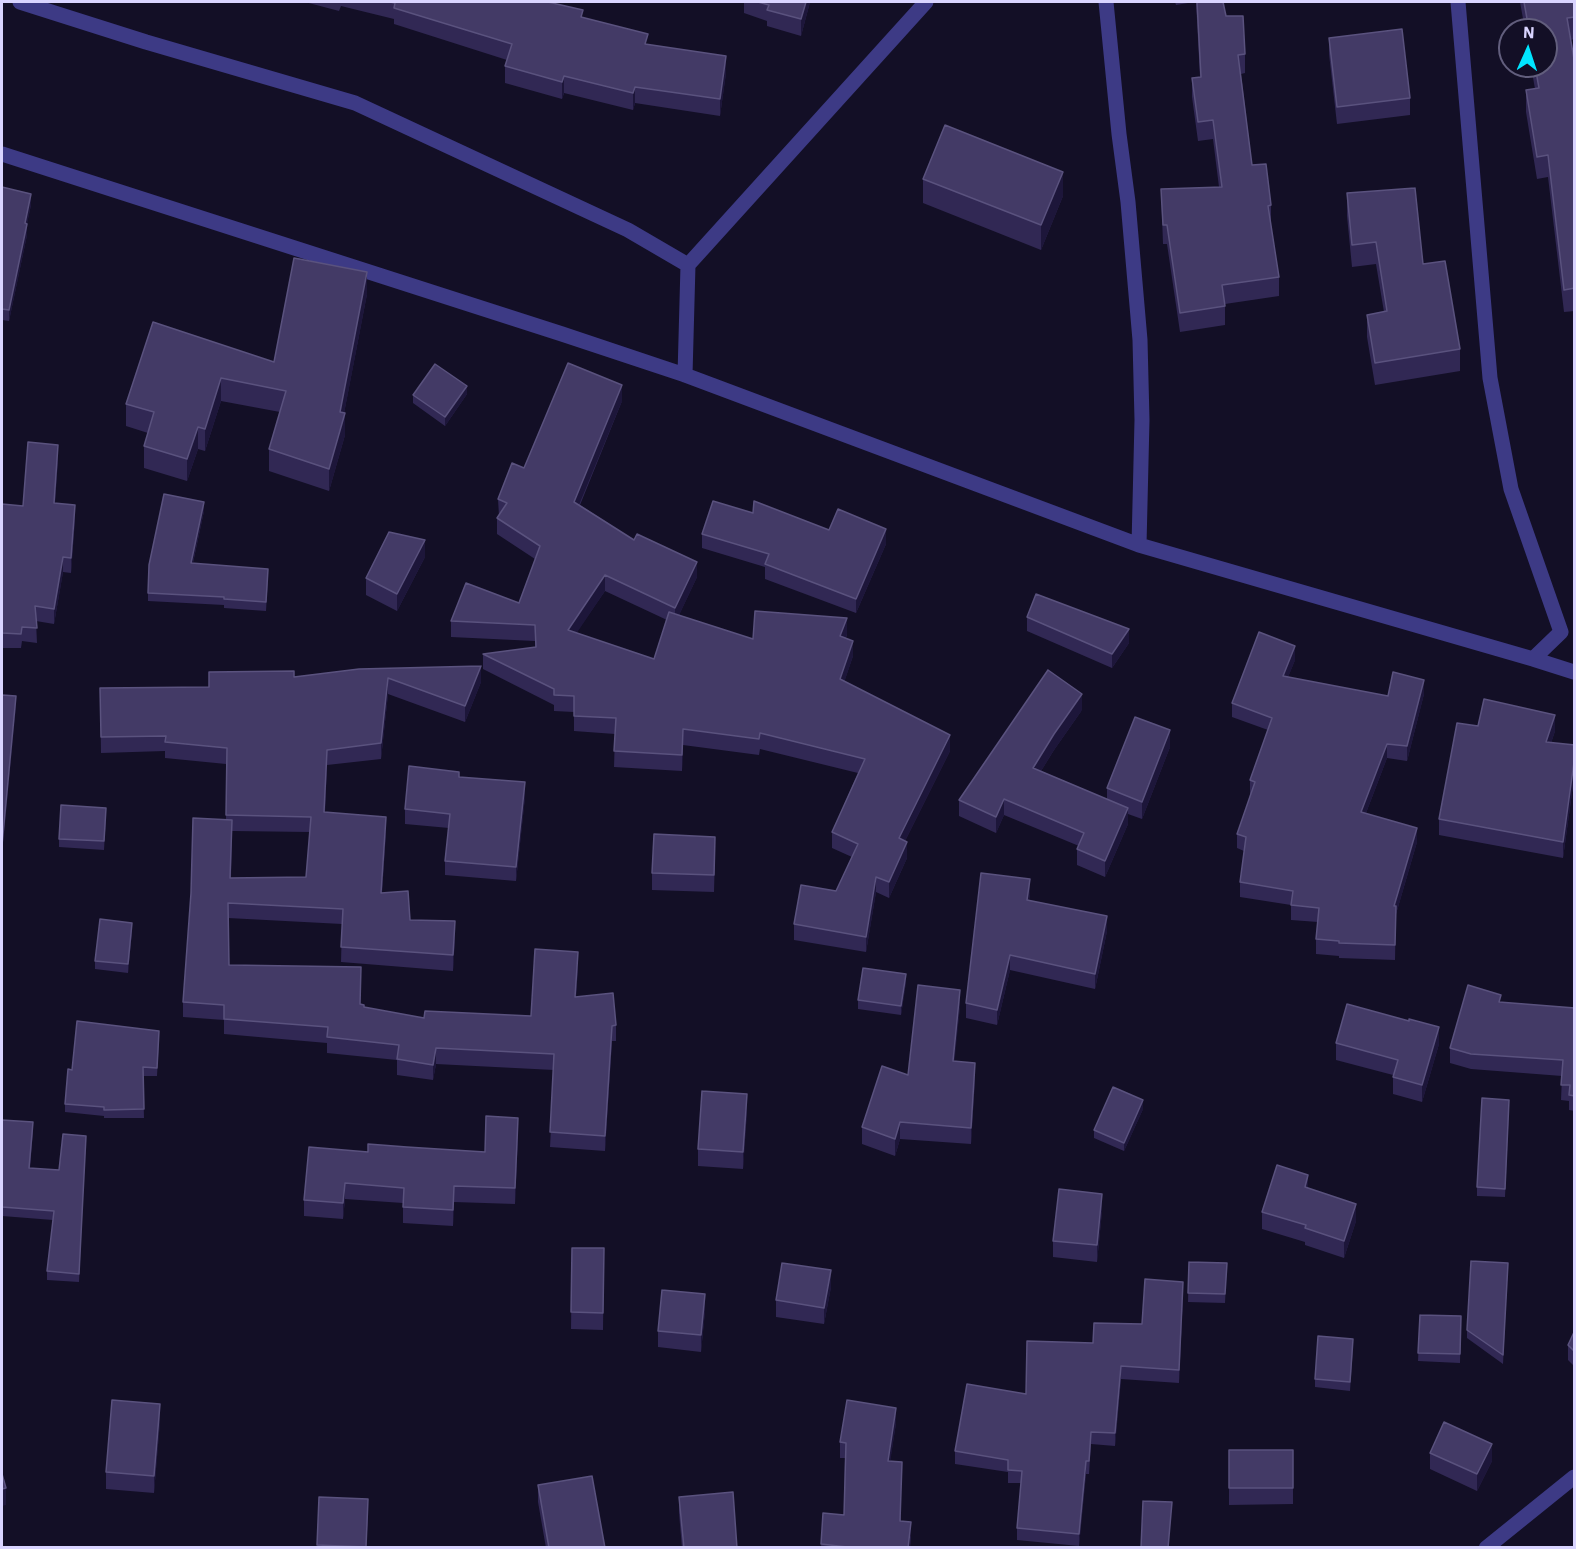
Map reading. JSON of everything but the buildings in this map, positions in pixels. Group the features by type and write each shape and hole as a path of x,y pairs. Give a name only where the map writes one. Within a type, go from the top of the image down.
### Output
{"street":[{"path":"20,2 146,42 355,103 628,230 688,265"},
{"path":"685,375 688,265 926,2"},
{"path":"1106,2 1128,201 1140,340 1142,420 1139,545"},
{"path":"1458,2 1490,378 1511,489 1568,630 1533,658"},
{"path":"2,154 685,375 1139,545 1575,672"},
{"path":"1486,1548 1575,1478"}]}
